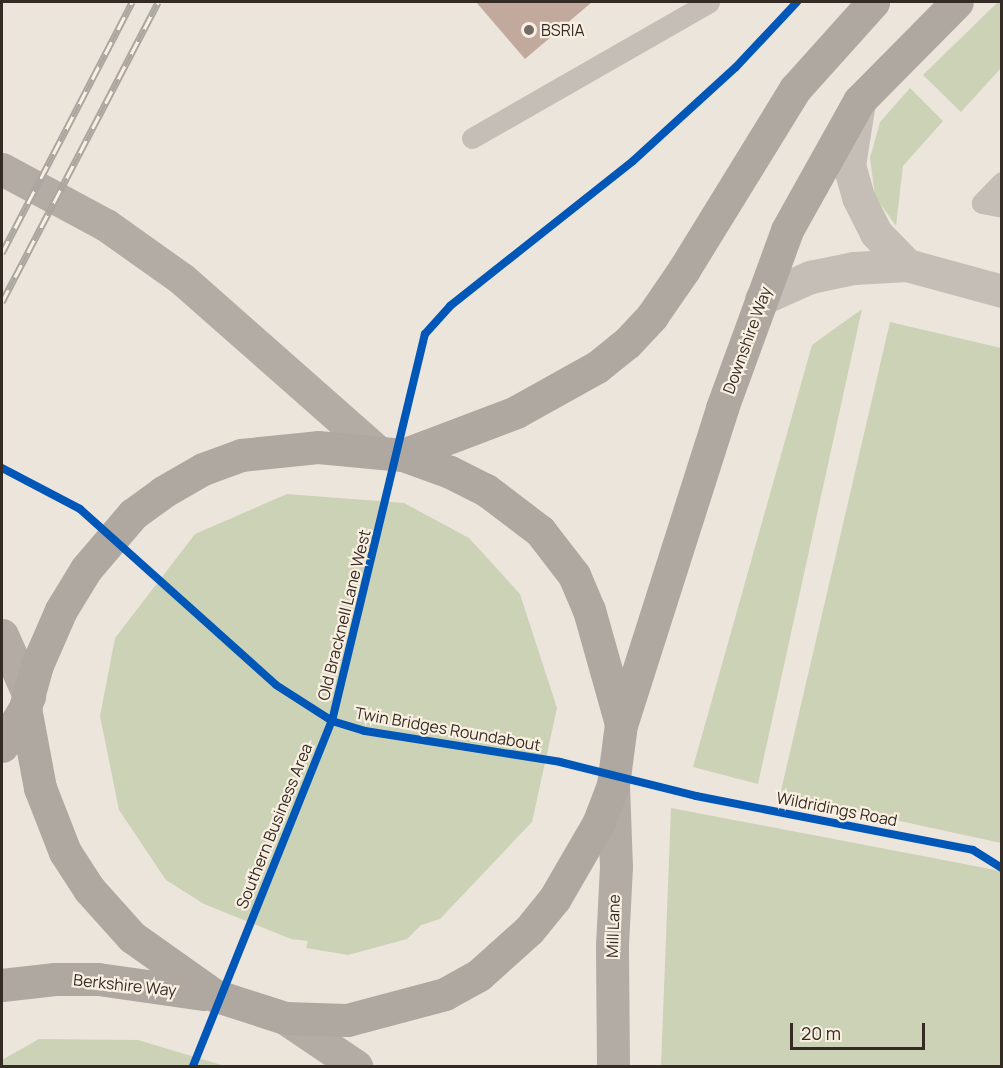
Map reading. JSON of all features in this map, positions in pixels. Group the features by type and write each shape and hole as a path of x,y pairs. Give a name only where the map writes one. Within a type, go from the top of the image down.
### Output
{"highway":[{"path":"389,452 516,412 597,367 627,343 652,316 683,271 795,89 873,2"},
{"name":"Downshire Way","path":"621,724 761,299 787,230 859,101 957,2"},
{"path":"2,746 27,702 37,665 61,610 86,569 133,514 162,492 203,469 241,455 318,447 389,452 486,490 540,531 574,575 585,601 603,650 621,724 613,785 588,843 555,898 505,956 479,975 445,994 369,1016 347,1020 285,1018 213,995 132,937 89,890 65,852 40,788 27,702"},
{"name":"Berkshire Way","path":"2,985 55,979 98,979 213,995"}],"main road":[{"path":"2,169 106,225 182,279 389,452"},
{"path":"2,634 27,702"},
{"name":"Mill Lane","path":"613,785 616,867 613,1066"},
{"path":"285,1018 356,1066"}],"street":[{"path":"859,101 849,165 858,197 876,233 907,265"},
{"path":"761,299 810,277 854,268 907,265 1002,291"}],"lane":[{"path":"472,138 709,2"},
{"path":"1002,182 982,203 1002,207"}],"green space":[{"path":"998,2 1001,2 1001,68 961,112 923,75"},
{"path":"910,88 943,121 903,166 896,226 875,196 870,158 880,122"},
{"path":"862,309 758,784 693,767 812,345"},
{"path":"890,322 1001,348 1001,843 780,795"},
{"path":"287,494 404,503 469,538 520,594 557,708 532,822 440,919 421,925 407,939 348,955 306,948 308,941 291,939 204,904 166,880 119,810 100,716 115,638 195,534"},
{"path":"671,808 1001,871 1001,1066 661,1066"},
{"path":"39,1039 138,1040 225,1066 2,1066 2,1060"}],"building":[{"name":"BSRIA","path":"476,2 592,2 525,59"}],"railway":[{"path":"2,253 132,2"},
{"path":"2,302 158,2"}],"cycle path":[{"name":"Old Bracknell Lane West","path":"193,1066 332,721 425,334 450,306 633,161 736,67 797,2"},
{"name":"Old Bracknell Lane West","path":"2,468 80,509 276,685 332,721 365,731 560,762 696,796 973,850 1002,868"}],"place":[{"name":"BSRIA","path":"529,30"}]}
